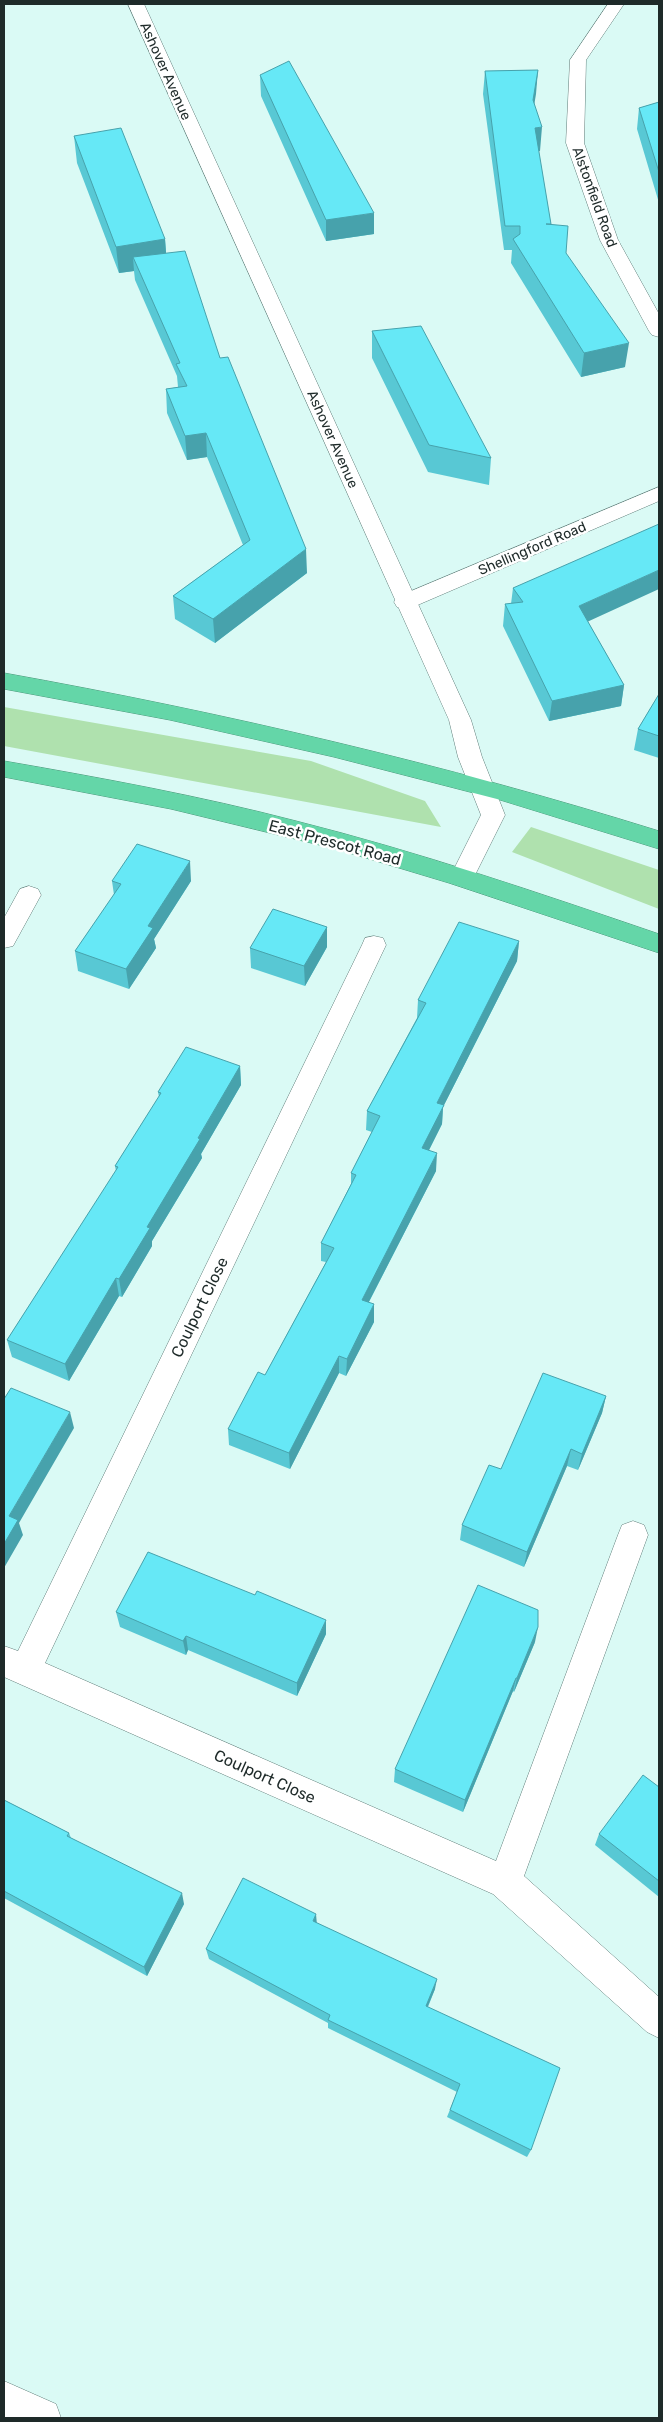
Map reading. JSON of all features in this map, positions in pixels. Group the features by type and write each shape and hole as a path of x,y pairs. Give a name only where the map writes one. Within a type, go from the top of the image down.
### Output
{"highway":[{"path":"4,681 110,699 325,745 480,786 659,840"},
{"name":"East Prescot Road","path":"4,769 93,784 219,811 335,840 462,877 659,944"}],"street":[{"name":"Ashover Avenue","path":"136,4 460,720 480,786 493,816 462,877"},
{"name":"Alstonfield Road","path":"616,4 578,60 575,143 609,240 659,331"},
{"name":"Shellingford Road","path":"405,602 659,494"},
{"path":"4,939 29,895"},
{"name":"Coulport Close","path":"374,945 14,1665 505,1882 659,2020"},
{"path":"505,1882 633,1535"},
{"path":"4,2400 42,2418"}],"green space":[{"path":"4,707 311,761 425,801 441,827 4,746"},
{"path":"531,827 659,870 659,909 512,852"}],"building":[{"path":"289,61 374,213 326,220 260,75"},
{"path":"538,70 533,100 542,127 535,128 551,224 546,224 568,226 566,253 629,343 584,353 513,239 520,234 520,226 505,226 485,71"},
{"path":"659,102 659,172 639,108"},
{"path":"121,128 165,239 116,247 74,136"},
{"path":"185,251 220,358 228,357 306,549 213,619 173,596 250,540 206,433 185,436 166,389 187,386 176,364 180,363 133,257"},
{"path":"421,326 491,458 429,445 372,331"},
{"path":"659,524 659,570 579,606 624,685 552,701 505,604 523,602 513,588"},
{"path":"659,694 659,736 638,729"},
{"path":"137,844 190,861 148,926 153,928 126,969 75,951 121,884 112,881"},
{"path":"273,909 327,927 304,966 250,948"},
{"path":"459,922 519,941 437,1103 444,1105 422,1148 437,1153 362,1300 374,1304 347,1359 339,1356 289,1453 228,1429 258,1372 265,1375 334,1248 321,1243 356,1175 351,1173 380,1116 367,1111 426,1003 418,1000"},
{"path":"186,1047 240,1066 198,1138 200,1139 147,1227 150,1228 119,1279 116,1278 65,1364 7,1340 118,1167 115,1166 161,1093 158,1092"},
{"path":"543,1373 606,1396 582,1454 571,1449 527,1552 462,1525 489,1465 501,1469"},
{"path":"11,1388 70,1412 9,1516 18,1520 4,1544 4,1399"},
{"path":"148,1552 255,1595 257,1591 326,1620 297,1683 186,1636 183,1641 116,1612"},
{"path":"478,1585 538,1610 538,1627 465,1800 395,1769"},
{"path":"643,1775 659,1787 659,1881 599,1834"},
{"path":"4,1800 69,1833 67,1836 182,1893 144,1967 4,1891"},
{"path":"243,1878 316,1914 313,1921 437,1979 426,2006 560,2068 531,2150 450,2110 460,2084 328,2020 330,2015 206,1949"}]}
